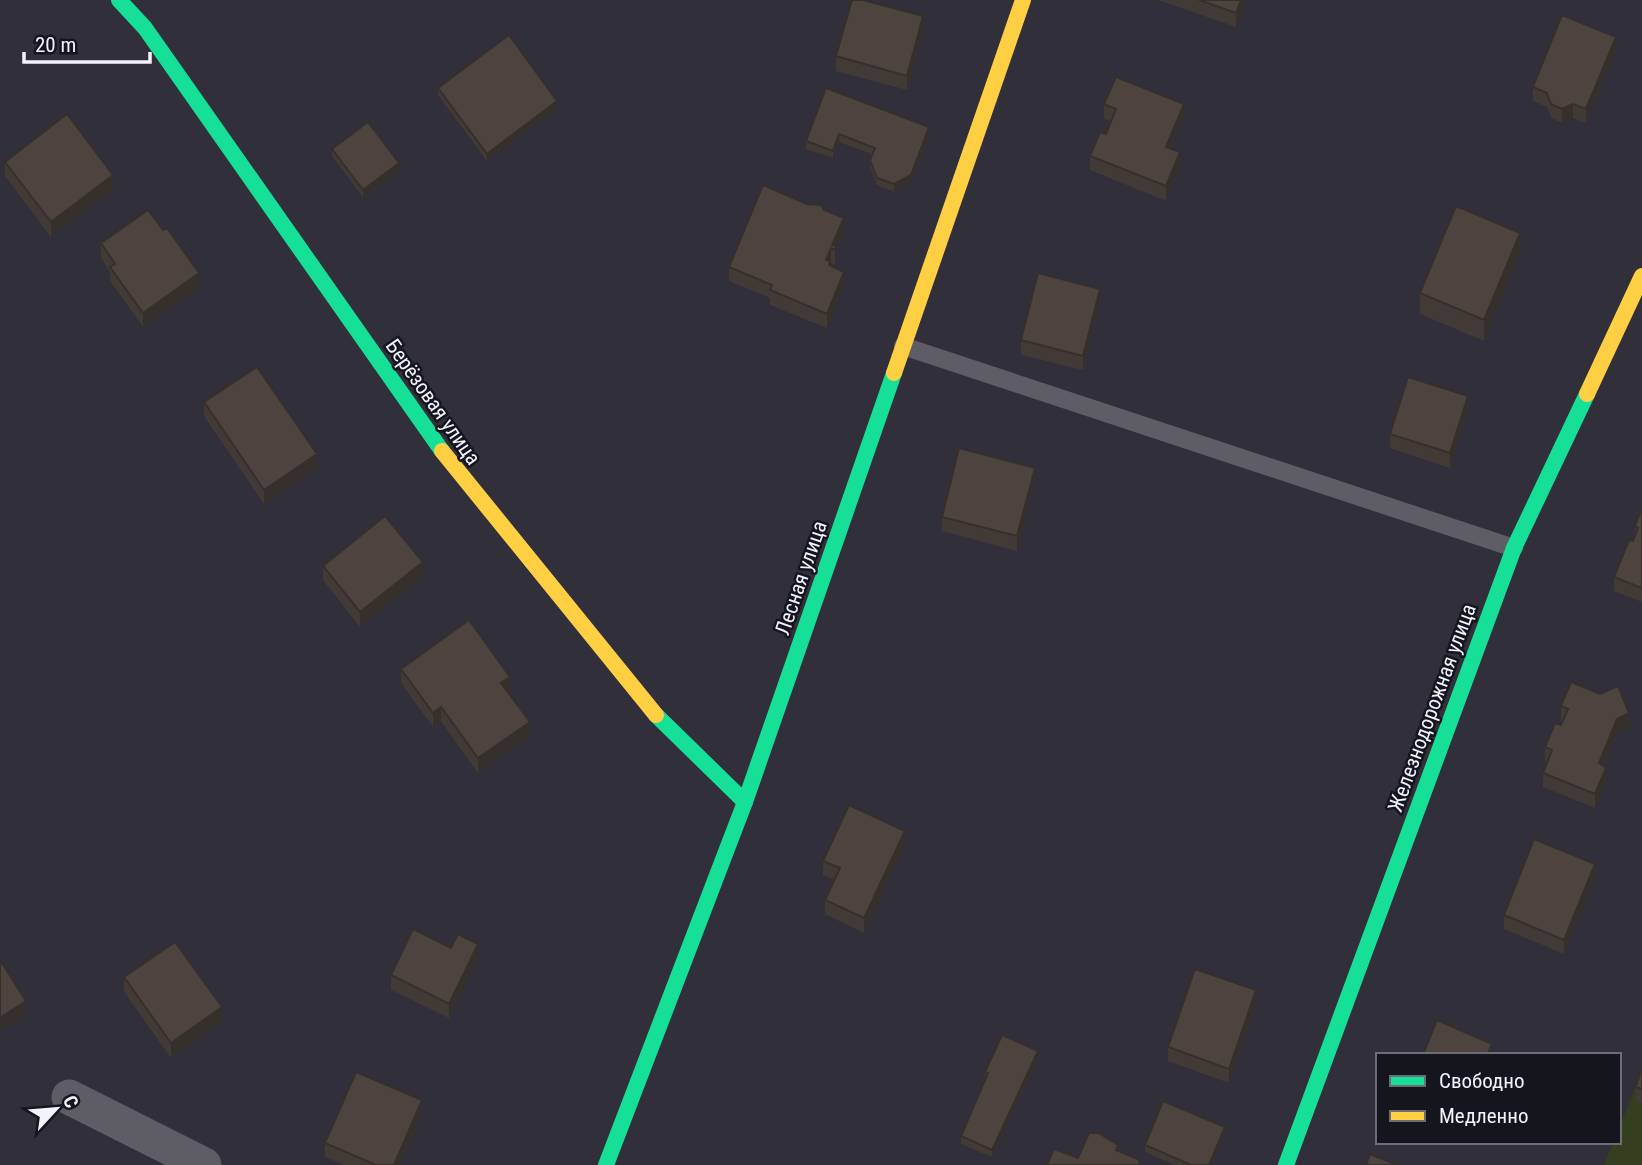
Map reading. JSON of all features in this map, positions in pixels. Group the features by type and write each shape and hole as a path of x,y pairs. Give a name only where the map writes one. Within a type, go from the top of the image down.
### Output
{"street":[{"name":"Берёзовая улица","path":"119,0 145,28 461,479 664,725 745,802"},
{"name":"Лесная улица","path":"606,1165 745,802 1023,0"},
{"name":"Железнодорожная улица","path":"1286,1165 1514,548 1642,276"},
{"path":"69,1097 204,1165"}],"lane":[{"path":"903,346 1514,548"}],"green space":[{"path":"1642,1071 1642,1165 1604,1165 1612,1144 1621,1144 1621,1123"}],"building":[{"path":"852,0 863,0 923,16 907,76 836,56"},
{"path":"1199,0 1241,0 1236,13"},
{"path":"1562,15 1616,37 1586,109 1573,104 1562,109 1551,104 1547,93 1533,87"},
{"path":"509,35 557,101 487,154 438,88"},
{"path":"1116,77 1184,104 1166,147 1180,152 1166,186 1090,156 1100,132 1106,134 1116,109 1104,104"},
{"path":"826,88 929,127 911,175 894,184 877,178 870,160 875,148 839,134 833,151 806,141"},
{"path":"67,114 113,175 51,222 5,162"},
{"path":"368,122 399,163 363,190 332,149"},
{"path":"763,185 807,204 821,205 824,210 844,218 832,245 836,246 835,250 831,248 826,260 830,261 829,265 844,272 827,314 770,290 772,285 729,267"},
{"path":"1456,206 1520,233 1484,320 1420,293"},
{"path":"148,210 163,230 167,228 199,273 143,313 110,267 115,264 101,243"},
{"path":"1038,273 1100,289 1083,356 1021,340"},
{"path":"257,367 317,454 264,490 204,402"},
{"path":"1408,377 1468,396 1450,453 1390,434"},
{"path":"959,448 1035,468 1017,536 942,517"},
{"path":"1642,508 1642,588 1614,577 1629,540 1633,541"},
{"path":"385,516 423,562 360,612 323,566"},
{"path":"469,620 510,677 501,683 530,722 478,758 441,707 433,713 401,669"},
{"path":"1571,682 1600,694 1618,686 1629,713 1617,719 1599,763 1606,768 1595,794 1543,773 1552,750 1545,747 1555,723 1561,725 1568,709 1561,706"},
{"path":"849,805 905,831 864,918 825,900 840,868 823,861"},
{"path":"1534,839 1595,864 1564,940 1504,915"},
{"path":"413,929 451,948 458,934 478,944 449,1004 391,975"},
{"path":"175,942 222,1007 171,1043 124,977"},
{"path":"0,960 26,1001 0,1018"},
{"path":"1195,969 1256,990 1229,1069 1168,1047"},
{"path":"1437,1020 1492,1044 1488,1053 1424,1053"},
{"path":"1002,1035 1038,1051 992,1150 961,1136"},
{"path":"1642,1067 1642,1089 1636,1087"},
{"path":"356,1072 422,1100 394,1165 376,1165 325,1143"},
{"path":"1163,1101 1225,1127 1209,1165 1191,1165 1145,1145"},
{"path":"1089,1133 1099,1133 1118,1145 1116,1150 1140,1160 1138,1165 1047,1165 1054,1149 1078,1158"},
{"path":"1370,1154 1397,1165 1366,1165"}],"traffic: fast":[{"path":"119,0 145,28 442,451"},
{"path":"606,1165 745,802 894,373"},
{"path":"1286,1165 1514,548 1587,394"},
{"path":"656,715 745,802"}],"traffic: slow":[{"path":"894,373 1023,0"},
{"path":"1587,394 1642,276"},
{"path":"442,451 656,715"}]}
